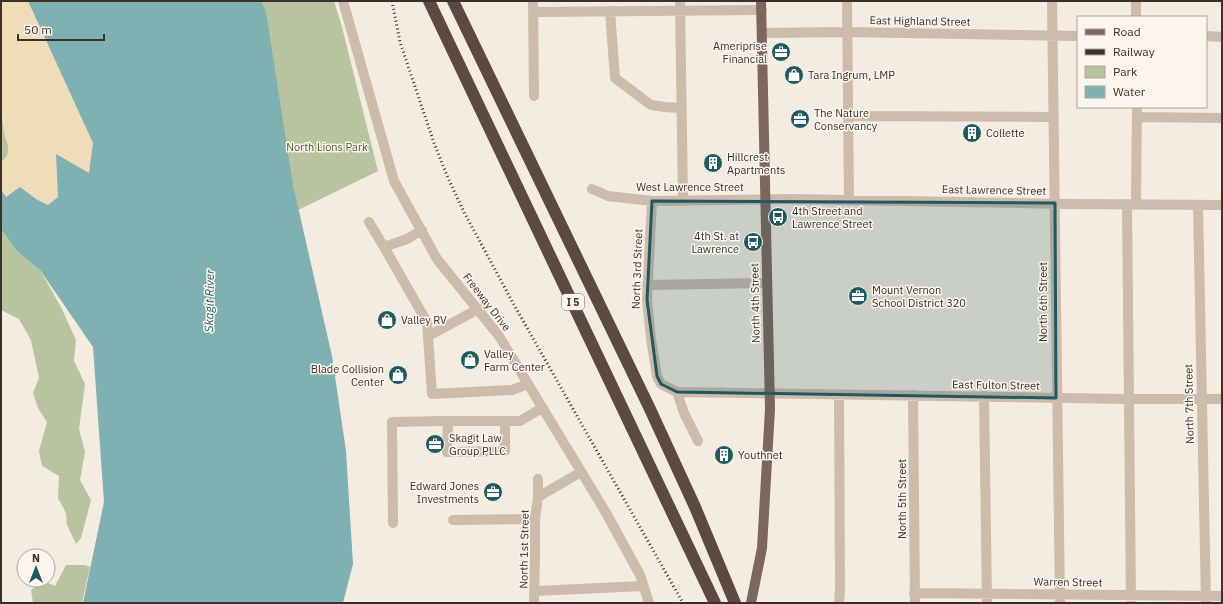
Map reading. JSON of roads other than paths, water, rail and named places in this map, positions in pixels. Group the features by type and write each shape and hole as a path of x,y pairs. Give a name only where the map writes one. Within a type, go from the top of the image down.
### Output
{"highway":[{"name":"I 5","path":"429,1 715,603"},
{"name":"I 5","path":"453,1 650,409 695,507 735,603"}],"main road":[{"name":"North 4th Street","path":"751,603 762,548 770,409 762,6"}],"street":[{"name":"Freeway Drive","path":"342,1 394,181 437,259 499,336 605,511 640,575 649,603"},
{"path":"533,1 534,96"},
{"path":"847,1 849,200"},
{"name":"North 6th Street","path":"1052,1 1056,398 1060,599"},
{"path":"1136,1 1136,16"},
{"path":"533,12 610,11 680,6 762,6"},
{"path":"680,6 684,200"},
{"path":"610,11 615,78 650,105 681,108"},
{"name":"East Highland Street","path":"762,33 847,32 1077,36"},
{"path":"1207,36 1222,37"},
{"path":"1131,599 1128,399 1131,204 1137,112 1222,118"},
{"path":"848,116 1053,117"},
{"name":"West Lawrence Street","path":"592,189 608,196 652,201 766,199"},
{"name":"East Lawrence Street","path":"766,199 1222,205"},
{"name":"North 3rd Street","path":"652,201 647,300 651,339 657,376 661,384 677,392"},
{"name":"North 7th Street","path":"1198,205 1206,599"},
{"path":"369,222 427,322 432,394 512,390 528,384"},
{"path":"384,247 407,239 422,230"},
{"path":"648,286 767,283"},
{"path":"428,336 471,313 477,308"},
{"path":"677,392 684,413 698,442"},
{"name":"East Fulton Street","path":"677,392 1128,399 1222,399"},
{"path":"839,394 839,603"},
{"name":"North 5th Street","path":"913,395 915,598"},
{"path":"984,396 987,598"},
{"path":"393,523 392,422 520,421 542,408"},
{"path":"448,421 447,452 505,451 505,422"},
{"name":"North 1st Street","path":"534,603 534,519 538,497 581,472"},
{"path":"538,479 538,497"},
{"path":"453,520 534,519"},
{"path":"535,592 643,586"},
{"name":"Warren Street","path":"915,598 1206,599 1222,596"}],"water":[{"name":"Skagit River","path":"28,1 261,1 266,12 293,185 332,356 346,451 353,564 343,603 83,603 104,502 93,347 40,270 17,251 1,229 1,190 6,197 20,187 36,199 48,205 58,197 56,154 89,173 93,143"}],"railway":[{"path":"392,1 400,42 434,143 464,212 513,303 683,603"}],"place":[{"name":"Ameriprise Financial","path":"781,52"},
{"name":"Tara Ingrum, LMP","path":"794,75"},
{"name":"The Nature Conservancy","path":"800,119"},
{"name":"Collette","path":"972,133"},
{"name":"Hillcrest Apartments","path":"713,163"},
{"name":"4th Street and Lawrence Street","path":"778,217"},
{"name":"4th St. at Lawrence","path":"753,242"},
{"name":"Mount Vernon School District 320","path":"858,296"},
{"name":"Valley RV","path":"387,320"},
{"name":"Valley Farm Center","path":"470,360"},
{"name":"Blade Collision Center","path":"398,375"},
{"name":"Skagit Law Group PLLC","path":"435,444"},
{"name":"Youthnet","path":"724,455"},
{"name":"Edward Jones Investments","path":"493,492"}],"park label":[{"name":"North Lions Park","path":"327,147"}]}
